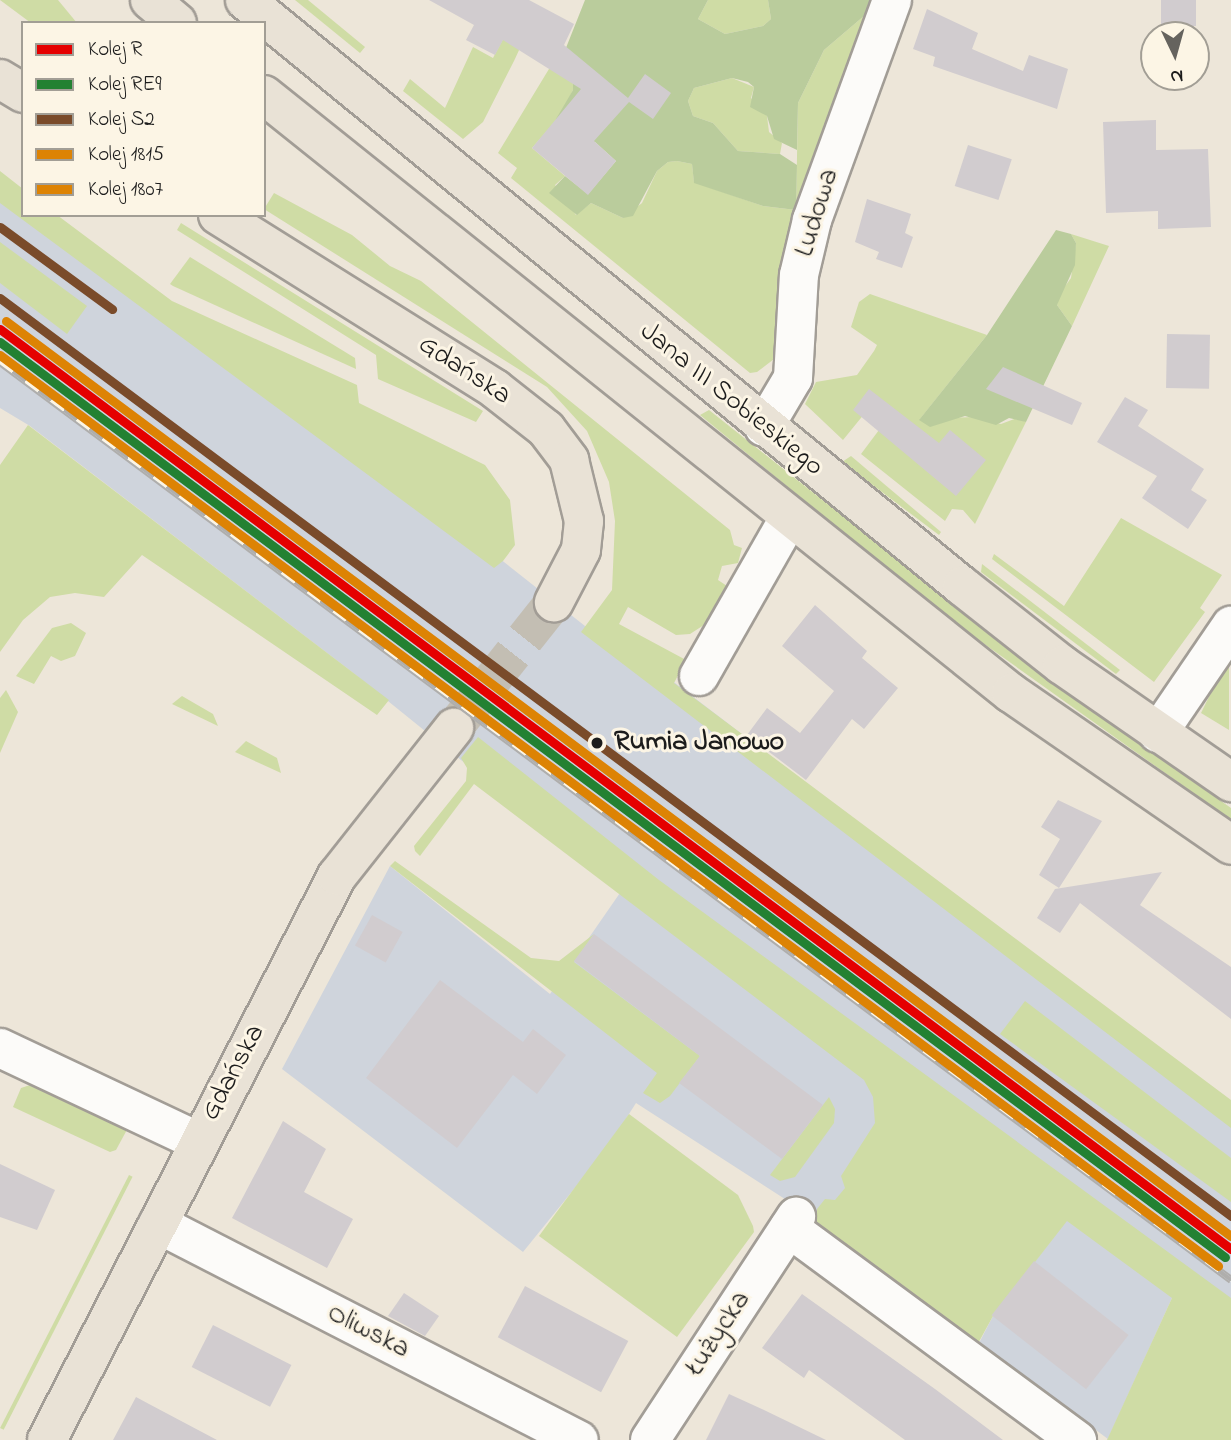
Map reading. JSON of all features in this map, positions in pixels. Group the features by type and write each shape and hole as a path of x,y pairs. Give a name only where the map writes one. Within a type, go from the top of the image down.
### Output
{"main road":[{"path":"150,0 175,21"},
{"name":"Jana III Sobieskiego","path":"245,0 764,428 1062,665 1231,782"},
{"path":"0,79 21,92"},
{"name":"Jana III Sobieskiego","path":"266,97 789,518 1011,693 1231,845"},
{"name":"Gdańska","path":"221,217 495,389 546,429 569,460 584,521 582,550 554,602"},
{"name":"Gdańska","path":"47,1440 198,1141 337,876 454,728"}],"street":[{"name":"Ludowa","path":"764,428 793,379 799,275 812,220 892,0"},
{"path":"699,676 789,518"},
{"path":"1158,733 1231,626"},
{"path":"0,1048 198,1141"},
{"name":"Łużycka","path":"650,1440 793,1222 1077,1440"},
{"name":"Oliwska","path":"158,1224 579,1440"}],"shaded area":[{"path":"0,184 21,212 21,217 26,217 485,547 585,626 611,634 1039,961 1231,1101 1231,1342 1172,1298 1108,1439 979,1343 993,1316 1067,1220 819,1221 636,1103 608,1147 523,1252 282,1069 390,866 550,994 622,890 352,672 30,426 0,408"}],"green space":[{"path":"0,0 58,0 75,21 28,21"},
{"path":"295,0 308,0 365,47 360,53"},
{"path":"585,0 708,0 698,19 725,34 763,26 771,19 768,0 874,0 871,10 824,50 798,103 797,150 774,139 767,116 750,107 754,87 748,82 732,78 694,88 688,101 693,116 713,123 738,151 780,154 797,165 796,210 763,206 694,183 692,164 677,161 668,162 657,171 633,216 623,218 591,203 577,215 549,193 565,176 588,194 616,161 595,142 590,148 556,119 573,90 573,82 558,68"},
{"path":"708,0 768,0 771,19 763,26 725,34 698,19"},
{"path":"871,10 778,356 757,372 750,373 511,178 517,168 498,153 552,64 573,82 573,90 561,115 532,148 565,176 555,185 576,215 591,203 623,218 642,203 657,171 668,162 677,161 692,164 694,182 763,206 796,210 798,103 824,50"},
{"path":"503,39 520,48 483,122 463,139 403,91 410,79 445,108 473,47 493,58"},
{"path":"732,78 754,87 751,98 767,116 769,132 782,143 780,154 738,151 713,123 693,116 688,101 694,88"},
{"path":"0,171 21,187 21,217 60,217 172,301 357,385 359,403 485,465 510,500 515,545 494,568 0,203"},
{"path":"274,193 352,235 390,266 421,281 730,530 734,545 742,548 738,563 722,566 718,580 727,586 707,623 690,634 676,635 628,607 619,624 686,660 674,683 1231,1100 1231,1128 581,632 612,590 615,521 609,482 587,431 547,387 266,210"},
{"path":"181,223 483,411 476,422 378,379 376,355 177,230"},
{"path":"1056,230 1071,234 1076,243 1075,265 1057,305 1072,326 1026,422 1009,418 996,425 965,416 930,427 919,420 987,335"},
{"path":"1071,234 1109,246 1072,326 1057,305 1058,296 1071,278 1076,243"},
{"path":"0,242 87,306 67,334 0,283"},
{"path":"190,257 355,358 356,369 170,284"},
{"path":"870,294 987,335 920,419 974,417 1001,424 1017,418 1026,422 975,524 963,510 952,509 945,521 861,454 879,430 878,397 843,440 805,404 816,382 857,375 874,351 877,345 851,327 859,302"},
{"path":"709,410 1058,687 1231,808 1231,820 945,616 700,415"},
{"path":"28,425 389,700 377,715 142,555 104,597 75,593 50,597 23,620 0,652 0,465"},
{"path":"851,456 941,532 939,535 842,462"},
{"path":"1121,518 1222,575 1200,608 1205,612 1154,682 992,559 994,554 1064,606"},
{"path":"982,564 1120,670 1116,674 981,572"},
{"path":"71,623 86,633 75,656 61,661 51,656 34,684 16,676 52,628"},
{"path":"1226,662 1229,665 1229,730 1201,713"},
{"path":"6,690 18,712 0,753 0,698"},
{"path":"182,696 213,714 218,726 172,704"},
{"path":"478,737 659,880 1231,1298 1231,1440 1107,1440 1172,1298 1067,1221 993,1316 975,1349 817,1226 817,1209 825,1199 835,1200 845,1188 841,1176 875,1123 873,1097 864,1080 474,784 420,856 414,846 466,781 467,768 461,758"},
{"path":"246,741 277,758 281,773 235,752"},
{"path":"395,861 531,958 559,961 594,934 574,962 700,1056 670,1096 660,1103 643,1093 657,1073 390,866"},
{"path":"1025,1001 1231,1158 1231,1202 1000,1034"},
{"path":"36,1083 129,1126 116,1150 110,1152 13,1107 21,1088"},
{"path":"829,1097 835,1109 834,1123 795,1177 780,1181 770,1175"},
{"path":"629,1114 738,1195 753,1226 754,1232 677,1337 539,1236"},
{"path":"129,1175 133,1177 4,1430 0,1428"}],"building":[{"path":"429,0 529,0 574,24 564,45 628,98 645,74 671,93 653,119 629,102 594,141 616,161 588,195 532,148 581,89 503,40 495,55 466,40 474,25"},
{"path":"1161,0 1196,0 1196,21 1161,21"},
{"path":"927,9 978,33 972,49 1023,71 1029,55 1068,69 1057,109 933,66 935,57 913,49"},
{"path":"1156,120 1156,150 1208,149 1211,227 1158,229 1158,211 1106,213 1103,122"},
{"path":"968,145 1012,159 998,200 955,186"},
{"path":"867,199 911,214 905,233 913,237 902,268 876,259 879,252 855,242"},
{"path":"1167,334 1210,335 1209,389 1166,388"},
{"path":"1003,367 1082,403 1072,425 986,389"},
{"path":"869,389 939,443 950,430 986,460 956,496 853,410"},
{"path":"1125,397 1148,410 1138,426 1204,469 1191,490 1207,500 1188,529 1142,498 1157,476 1097,442"},
{"path":"815,605 867,651 862,658 898,688 864,729 852,719 806,780 747,735 767,708 800,733 834,691 782,646"},
{"path":"1058,800 1102,821 1059,888 1039,875 1060,839 1041,827"},
{"path":"1162,872 1140,905 1231,967 1231,1019 1080,903 1060,933 1037,918 1055,889"},
{"path":"372,915 403,932 386,963 355,946"},
{"path":"594,934 823,1105 782,1159 679,1083 700,1056 574,961"},
{"path":"440,980 523,1042 533,1029 566,1055 537,1094 513,1075 457,1148 366,1078"},
{"path":"283,1121 326,1149 304,1192 353,1219 327,1268 232,1218"},
{"path":"0,1164 55,1190 37,1230 0,1217"},
{"path":"1034,1261 1129,1335 1086,1389 992,1315"},
{"path":"525,1286 628,1341 601,1392 498,1337"},
{"path":"404,1293 439,1316 425,1336 388,1316"},
{"path":"802,1294 1003,1440 905,1440 809,1370 804,1378 762,1348"},
{"path":"213,1325 291,1365 270,1407 192,1367"},
{"path":"729,1394 764,1410 826,1440 706,1440"},
{"path":"136,1397 149,1404 217,1440 113,1440"}],"tunnel":[{"path":"454,728 554,602"}],"railway":[{"path":"0,362 1231,1280"}],"rail line":[{"name":"S2","path":"0,227 112,309"},
{"name":"S2","path":"0,298 1231,1216"},
{"name":"1815","path":"6,321 1231,1236"},
{"name":"R","path":"0,329 1231,1249"},
{"name":"RE9","path":"0,342 1225,1257"},
{"name":"1807","path":"0,355 1218,1266"}],"place":[{"name":"Rumia Janowo","path":"597,743"}]}
